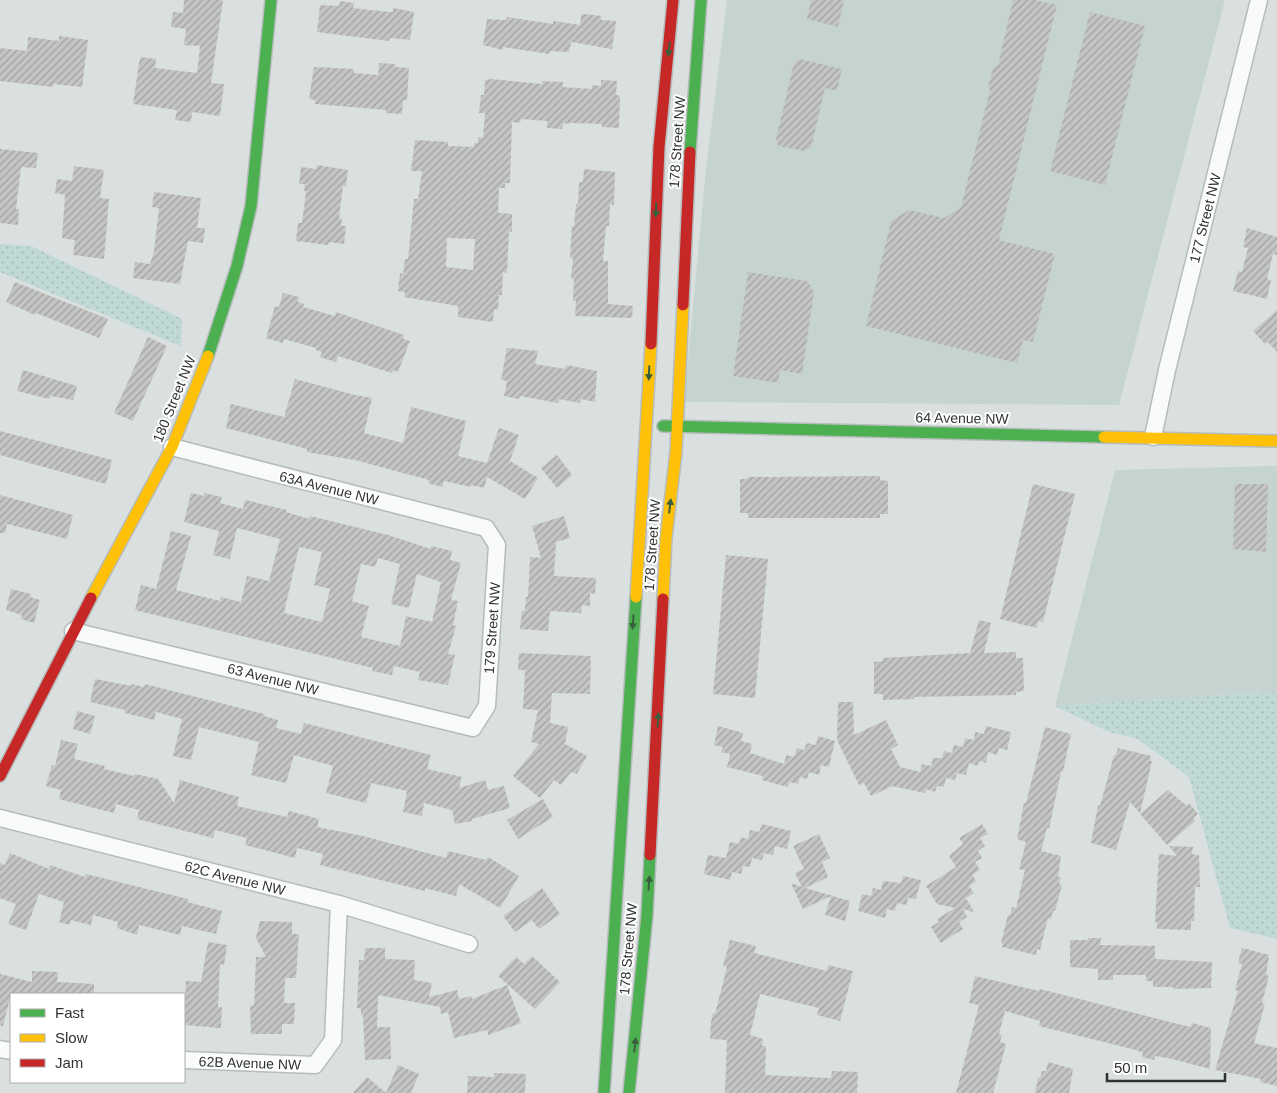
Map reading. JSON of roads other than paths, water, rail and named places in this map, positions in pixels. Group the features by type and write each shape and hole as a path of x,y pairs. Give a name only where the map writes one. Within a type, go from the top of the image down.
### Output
{"main road":[{"name":"180 Street NW","path":"0,776 73,631 172,447 214,341 237,266 251,206 271,0"},
{"name":"178 Street NW","path":"604,1093 615,888 647,425 659,146 673,0"},
{"name":"178 Street NW","path":"629,1093 647,915 666,538 676,452 690,158 701,0"},
{"name":"64 Avenue NW","path":"647,425 1277,441"}],"street":[{"name":"177 Street NW","path":"1153,437 1259,0"},
{"name":"63A Avenue NW","path":"172,447 486,528"},
{"name":"179 Street NW","path":"473,728 487,706 497,545 486,528"},
{"name":"63 Avenue NW","path":"73,631 473,728"},
{"name":"62C Avenue NW","path":"0,818 340,904 469,944"},
{"name":"62B Avenue NW","path":"185,1060 315,1065 333,1040 340,904"}]}
